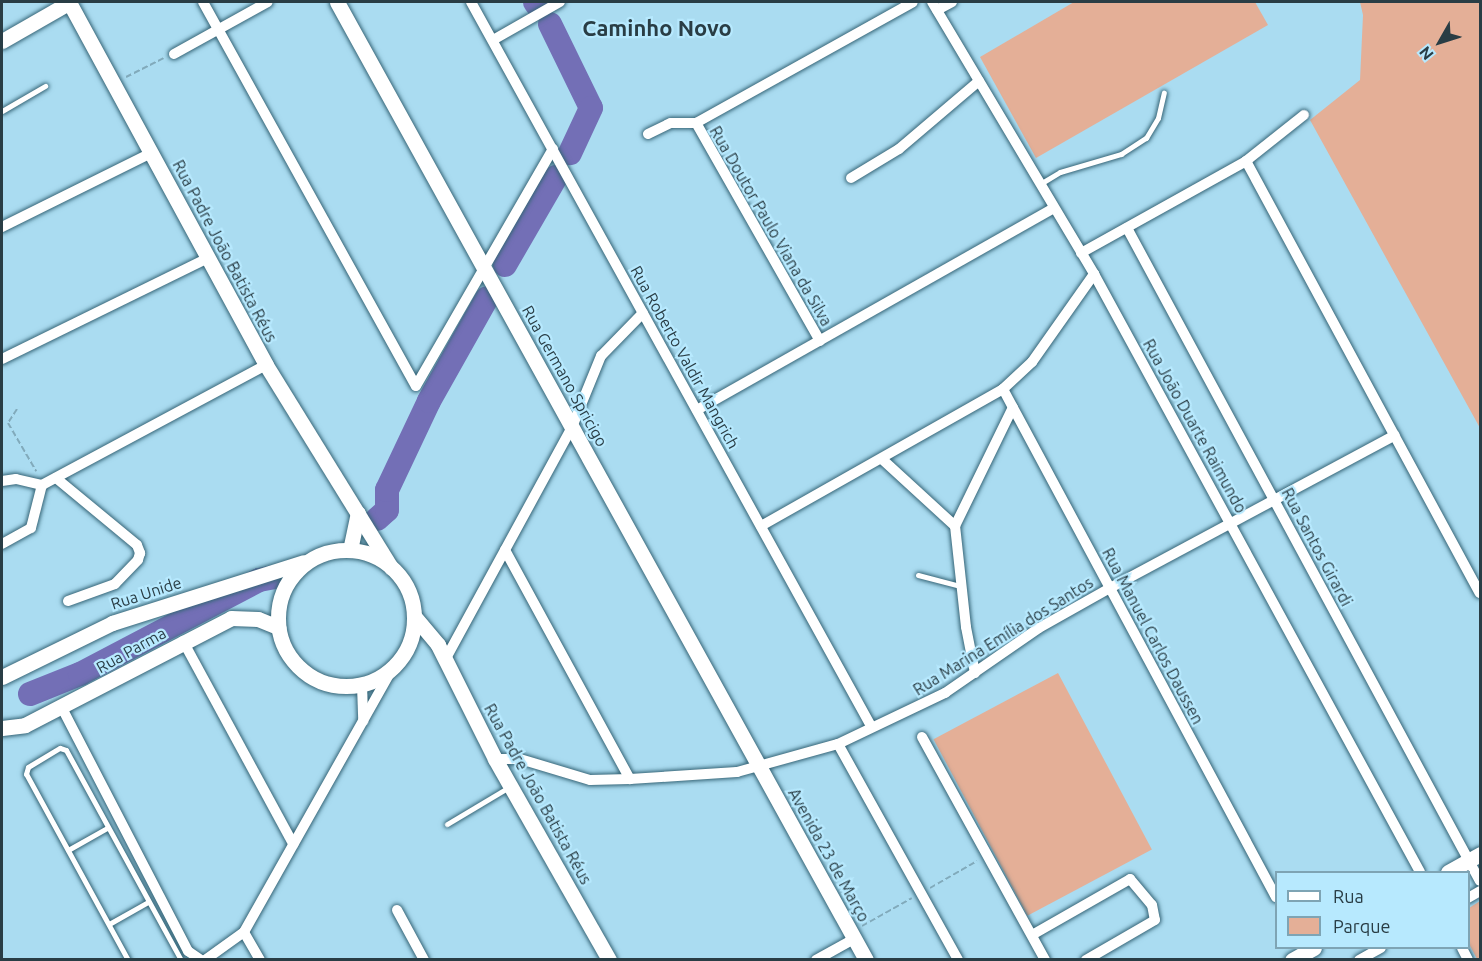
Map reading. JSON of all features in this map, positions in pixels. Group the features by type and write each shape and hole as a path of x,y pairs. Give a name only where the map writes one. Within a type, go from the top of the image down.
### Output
{"main road":[{"path":"2,41 69,2"},
{"name":"Rua Padre João Batista Réus","path":"69,2 266,365 391,567"},
{"name":"Rua Germano Spricigo","path":"337,2 761,768"},
{"path":"350,550 357,513"},
{"path":"350,550 372,556 391,567 409,593 414,616 409,643 392,669 362,685 327,684 306,673 288,654 278,627 284,590 307,561 328,553 350,550"},
{"name":"Rua Unide","path":"2,676 112,622 307,561"},
{"name":"Rua Padre João Batista Réus","path":"414,616 438,645 495,759 609,960"},
{"name":"Rua Parma","path":"2,728 26,725 62,708 183,641 231,618 258,618 278,627"},
{"path":"409,643 438,645"},
{"name":"Avenida 23 de Março","path":"761,768 866,960"},
{"path":"1451,871 1475,857"}],"street":[{"path":"203,2 416,386 553,149"},
{"path":"174,54 268,2"},
{"name":"Rua Roberto Valdir Mangrich","path":"471,2 871,726"},
{"path":"493,40 560,2"},
{"name":"Rua Doutor Paulo Viana da Silva","path":"820,341 696,123 913,2"},
{"path":"934,6 952,2"},
{"name":"Rua João Duarte Raimundo","path":"934,6 1094,274 1419,871"},
{"path":"851,178 899,149 979,81"},
{"path":"1082,253 1246,161 1304,115"},
{"path":"648,134 671,123 696,123"},
{"path":"2,227 151,153"},
{"path":"1246,161 1480,593"},
{"path":"697,410 1054,208"},
{"name":"Rua Santos Girardi","path":"1127,228 1274,499 1475,857 1480,881"},
{"path":"2,359 208,258"},
{"path":"761,526 883,460 1003,389 1032,362 1094,274"},
{"path":"445,660 572,427 601,356 643,313"},
{"path":"2,481 16,478 42,485 266,365"},
{"name":"Rua Manuel Carlos Daussen","path":"1003,389 1275,895"},
{"path":"975,673 960,586 955,526 1013,407"},
{"name":"Rua Marina Emília dos Santos","path":"495,759 520,759 590,780 630,779 761,768 838,744 871,726 945,693 1038,628 1395,435"},
{"path":"883,460 955,526"},
{"path":"56,478 137,545 140,553 138,560 115,584 68,601"},
{"path":"2,544 31,528 42,485"},
{"path":"505,550 630,779"},
{"path":"183,641 292,844"},
{"path":"62,708 142,867 188,951 203,960 244,932 392,669"},
{"path":"362,685 363,724"},
{"path":"922,737 1045,960"},
{"path":"838,744 958,960"},
{"path":"1032,935 1130,879 1152,905 1155,920 1086,960"},
{"path":"397,910 424,960"},
{"path":"244,932 260,960"},
{"path":"816,960 854,939"},
{"path":"1359,960 1379,949"}],"lane":[{"path":"2,111 45,86"},
{"path":"1040,183 1060,172 1121,154 1146,138 1158,118 1164,93"},
{"path":"918,575 960,586"},
{"path":"128,960 25,770 60,748 66,750 131,873 181,960"},
{"path":"447,824 511,786"},
{"path":"68,850 107,828"},
{"path":"131,873 142,867"},
{"path":"109,924 148,902"}],"path":[{"path":"112,82 174,54"},
{"path":"17,409 8,423 32,460 42,485"}],"green space":[{"path":"1074,2 1255,2 1268,25 1036,158 980,57"},
{"path":"1360,2 1480,2 1480,428 1310,120 1360,80 1363,15"},
{"path":"1058,673 1152,850 1027,916 934,739"},
{"path":"1480,901 1480,959 1477,959 1470,946 1470,907"}],"waterway":[{"path":"550,24 591,108 570,153"},
{"path":"505,265 556,177"},
{"path":"377,519 387,510 387,490 429,401 487,298"},
{"path":"30,694 80,674 259,580 274,577"}],"district":[{"name":"Caminho Novo","path":"657,28"}]}
